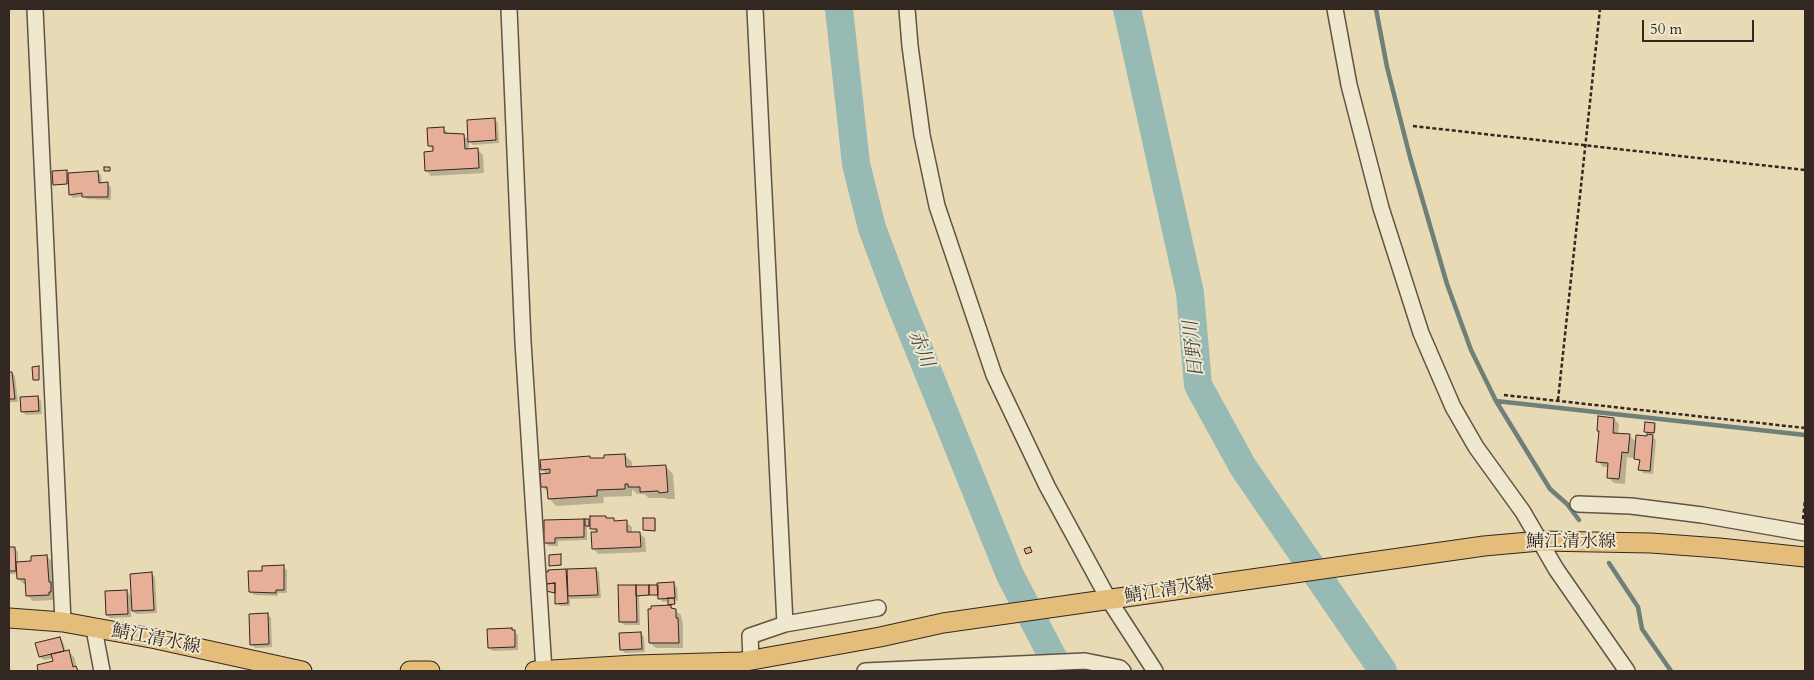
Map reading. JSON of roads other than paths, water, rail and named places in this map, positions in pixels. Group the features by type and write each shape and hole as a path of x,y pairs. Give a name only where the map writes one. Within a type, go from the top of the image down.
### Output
{"main road":[{"name":"鯖江清水線","path":"535,671 744,664 943,623 1484,546 1540,541 1651,543 1805,557"},
{"name":"鯖江清水線","path":"9,618 63,622 156,639 302,671"},
{"path":"410,671 430,671"}],"street":[{"path":"35,9 63,622"},
{"path":"509,9 524,342 544,671"},
{"path":"755,9 785,624"},
{"path":"907,9 922,135 937,206 994,375 1047,486 1109,600 1155,671"},
{"path":"1334,9 1349,86 1381,208 1421,333 1453,408 1476,447 1523,512 1556,569 1627,671"},
{"path":"1578,504 1631,506 1702,515 1805,533"},
{"path":"744,664 750,636 785,624 878,608"},
{"path":"94,629 102,671"},
{"path":"865,671 1086,661 1098,667 1120,668 1123,671"}],"waterway":[{"name":"赤川","path":"839,9 856,164 872,228 899,300 1010,575 1060,671"},
{"name":"日野川","path":"1127,9 1190,293 1198,385 1243,467 1383,671"},
{"path":"1376,9 1387,67 1410,157 1447,284 1471,350 1496,401 1550,489 1567,504 1579,520"},
{"path":"1496,401 1805,435"},
{"path":"1609,563 1638,607 1642,629 1671,671"}]}
